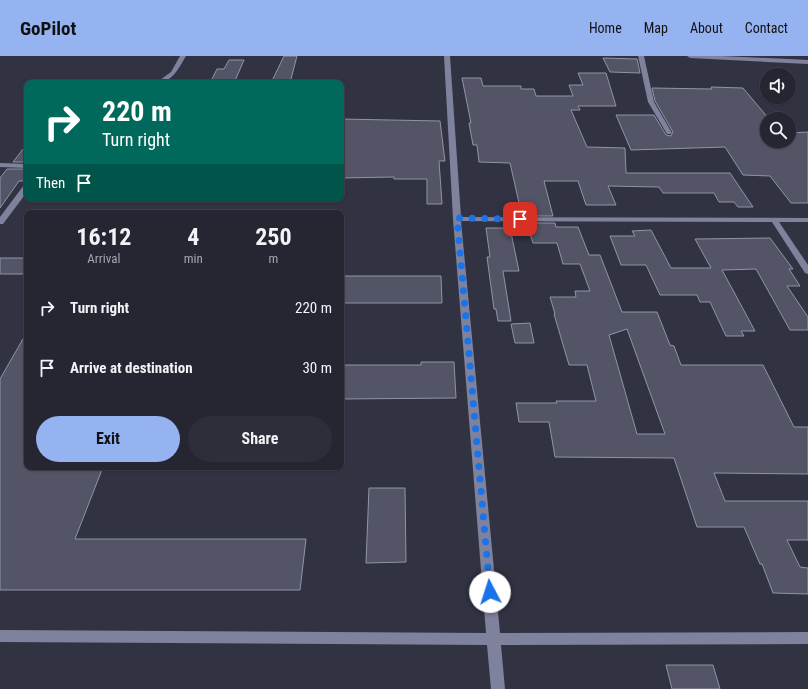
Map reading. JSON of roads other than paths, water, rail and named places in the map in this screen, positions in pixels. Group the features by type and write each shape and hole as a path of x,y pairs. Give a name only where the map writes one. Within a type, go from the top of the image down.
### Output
{"street":[{"path":"164,80 173,73 183,56"},
{"path":"447,56 457,218 498,689"},
{"path":"641,56 650,102 669,133"},
{"path":"690,56 808,62"},
{"path":"0,165 24,166"},
{"path":"0,222 24,191"},
{"path":"457,218 808,220"},
{"path":"774,220 808,272"},
{"path":"0,636 494,639 808,638"}]}
